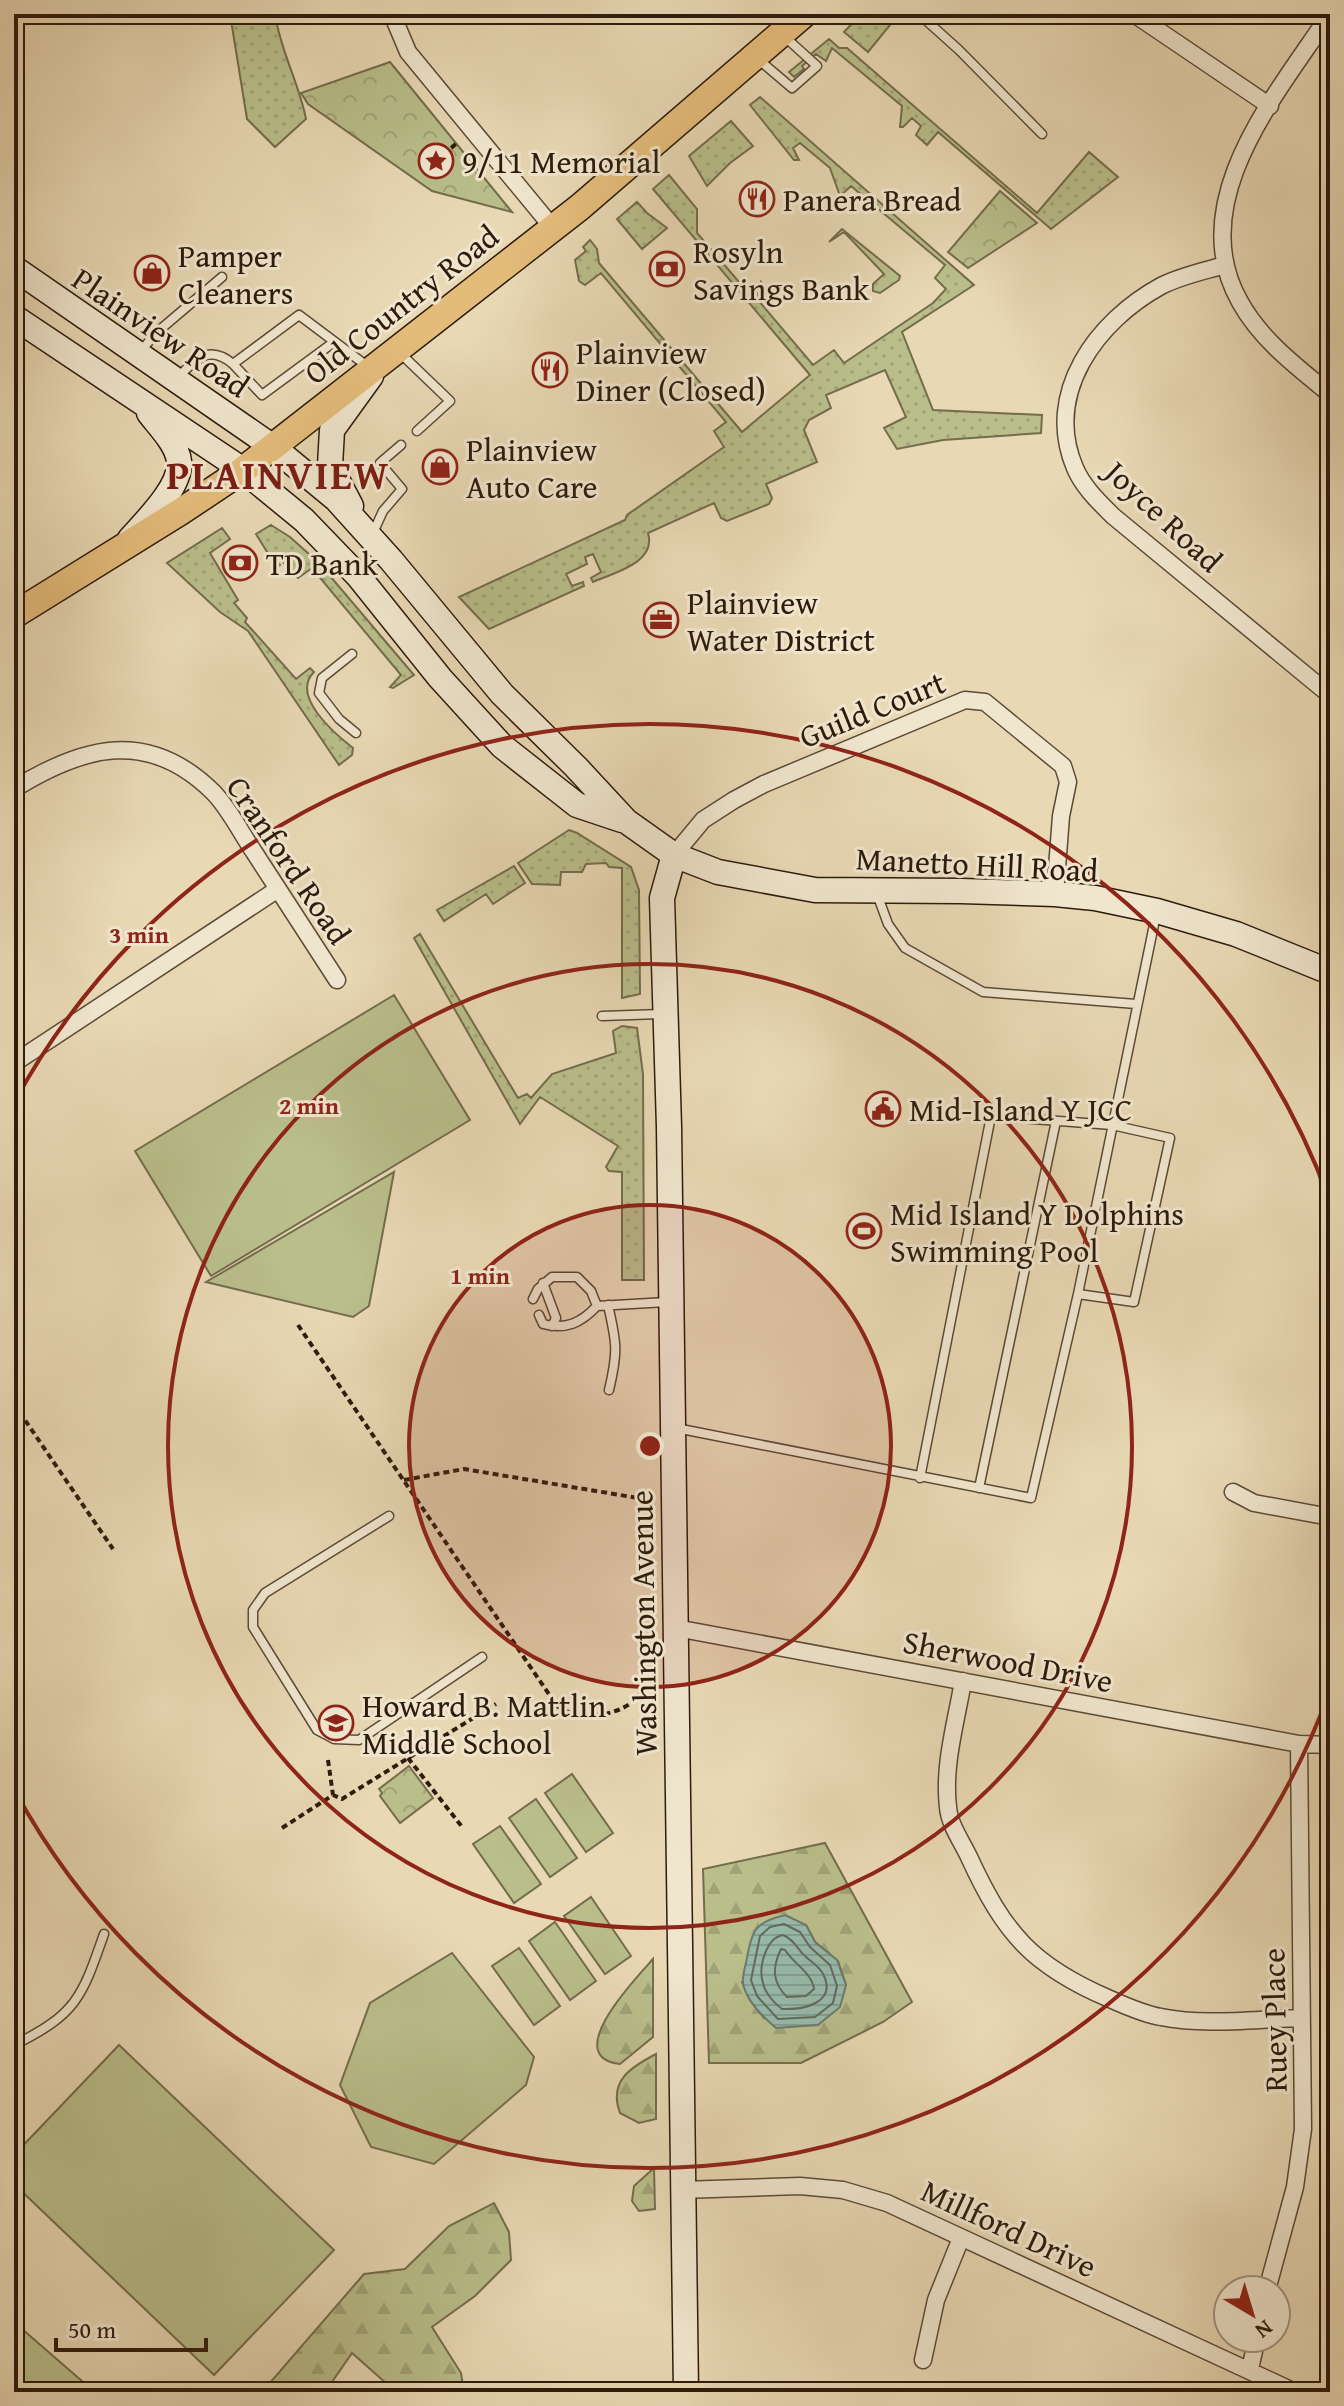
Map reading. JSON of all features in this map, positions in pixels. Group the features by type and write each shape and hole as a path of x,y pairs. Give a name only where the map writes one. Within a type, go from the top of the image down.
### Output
{"main road":[{"name":"Old Country Road","path":"14,615 243,470 553,228 804,14"},
{"path":"14,303 22,275"},
{"name":"Plainview Road","path":"22,275 273,447"},
{"path":"14,317 243,470"},
{"path":"367,533 330,466 332,430 383,359"},
{"path":"126,544 175,483 179,462 162,429 138,399"},
{"name":"Manetto Hill Road","path":"273,447 336,499 502,694 626,821 674,855 718,872 815,890 1055,894 1095,898 1157,911 1236,934 1330,972"},
{"name":"Manetto Hill Road","path":"243,470 304,520 359,577 440,678 502,746 577,805 626,821"},
{"path":"440,678 469,653"},
{"name":"Washington Avenue","path":"674,855 662,898 671,1302 686,2392"}],"street":[{"path":"392,14 408,52 553,228"},
{"path":"1134,14 1270,106"},
{"path":"1330,14 1247,140 1230,181 1224,219 1225,265 1240,302 1262,333 1285,357 1330,394"},
{"name":"Joyce Road","path":"1225,265 1162,285 1119,313 1092,344 1074,376 1067,403 1067,444 1076,470 1095,498 1113,516 1330,695"},
{"name":"Guild Court","path":"674,855 703,820 718,808 764,784 965,700 985,702 1063,766 1068,782 1061,816 1055,894"},
{"name":"Cranford Road","path":"14,789 45,769 81,754 123,750 160,757 186,770 215,794 337,980"},
{"path":"14,1063 278,889"},
{"path":"1330,1164 1330,1215"},
{"path":"1233,1492 1254,1503 1330,1517"},
{"name":"Sherwood Drive","path":"676,1628 1299,1744 1330,1745"},
{"path":"963,1681 946,1776 948,1812 1000,1915 1027,1950 1059,1976 1139,2012 1163,2018 1198,2021 1300,2018"},
{"name":"Ruey Place","path":"1271,2274 1300,2158 1303,2070 1299,1744"},
{"name":"Millford Drive","path":"682,2190 800,2186 843,2190 887,2203 1295,2392"},
{"path":"923,2360 936,2300 961,2238"},
{"path":"1250,2369 1253,2354"}],"lane":[{"path":"919,14 1042,134"},
{"path":"756,57 792,88 817,66 782,34"},
{"path":"137,354 156,333 222,277"},
{"path":"233,364 299,315 334,342 383,359 450,401 417,431"},
{"path":"279,330 286,338"},
{"path":"176,380 208,353 221,354 262,395 302,361 334,342"},
{"path":"259,344 267,353"},
{"path":"367,533 402,489 380,463 401,445"},
{"path":"352,654 322,678 319,693 339,719 356,733"},
{"path":"875,890 888,924 905,948 983,992 1136,1004"},
{"path":"673,1428 1031,1498 1078,1294 1157,911"},
{"path":"602,1016 666,1013"},
{"path":"920,1478 991,1116 1112,1125 1170,1138 1134,1302 1078,1294"},
{"path":"979,1488 1056,1121"},
{"path":"533,1299 543,1283 552,1277 577,1277 591,1291 597,1306"},
{"path":"543,1283 556,1318 552,1326"},
{"path":"539,1315 543,1324 567,1327 585,1318 597,1306 671,1302"},
{"path":"608,1305 617,1357 609,1390"},
{"path":"389,1516 265,1593 253,1610 253,1627 317,1730 334,1739 359,1740 482,1657"},
{"path":"14,2045 43,2031 68,2011 86,1986 104,1934"}],"path":[{"path":"436,161 471,131"},
{"path":"298,1325 557,1706 577,1715 590,1716 619,1708 635,1700 642,1691"},
{"path":"14,1404 113,1549"},
{"path":"404,1480 464,1469 638,1498"},
{"path":"333,1795 342,1799 496,1704"},
{"path":"408,1758 463,1828"},
{"path":"328,1760 333,1795"},
{"path":"282,1828 333,1795"}],"green space":[{"path":"230,14 275,14 306,119 275,147 247,119"},
{"path":"861,14 899,14 868,52 844,32"},
{"path":"829,39 839,48 847,48 1037,213 1089,152 1118,177 1051,229 938,132 927,145 916,135 921,126 912,118 900,127 902,106 832,48 826,61 816,54 794,77 789,72"},
{"path":"390,62 512,212 432,191 308,104 301,93"},
{"path":"760,97 974,285 902,332 933,410 1042,415 1041,433 943,440 897,449 884,428 906,417 885,370 826,395 831,408 809,420 804,430 817,462 766,484 772,498 769,504 727,521 721,518 714,503 648,533 649,543 640,559 593,582 591,578 601,572 593,554 585,557 587,564 566,574 572,586 583,582 584,586 489,629 459,597 625,520 627,515 724,447 714,431 726,422 601,273 585,285 579,281 575,260 586,251 583,247 590,240 597,249 599,263 742,432 810,375 653,189 669,175 697,209 697,233 751,296 757,297 761,282 767,292 758,300 813,365 834,350 844,363 933,303 946,289 935,278 945,265 851,186 840,196 830,168 800,143 793,148 799,160 794,160 750,105"},
{"path":"731,121 753,146 707,186 689,156"},
{"path":"1000,191 1037,223 968,268 948,252"},
{"path":"637,202 667,228 642,249 617,219"},
{"path":"842,229 900,276 899,280 880,293 873,291 873,284 884,274 844,232 829,242"},
{"path":"271,525 319,563 414,675 390,687 401,675 312,568 298,578 280,559 277,568 256,534"},
{"path":"222,528 230,539 210,553 238,600 234,603 247,618 245,622 296,679 310,668 314,672 307,692 311,703 326,724 353,748 352,755 339,765 248,631 220,612 167,563"},
{"path":"569,830 631,867 639,890 640,994 622,998 622,868 609,867 606,863 586,864 582,872 561,872 560,885 532,884 518,863"},
{"path":"514,866 525,883 493,904 486,894 444,921 437,910"},
{"path":"420,934 518,1098 527,1094 531,1098 552,1074 616,1053 613,1031 622,1026 637,1028 643,1074 644,1280 622,1280 622,1172 609,1171 606,1167 618,1146 540,1097 520,1124 414,938"},
{"path":"394,995 470,1120 211,1276 135,1151"},
{"path":"394,1172 369,1306 353,1317 206,1282"},
{"path":"409,1766 433,1798 400,1823 380,1796 382,1793 379,1789"},
{"path":"572,1774 613,1833 586,1852 545,1793"},
{"path":"536,1799 577,1858 550,1877 509,1818"},
{"path":"500,1826 541,1884 514,1903 473,1844"},
{"path":"825,1843 912,2002 883,2022 801,2063 709,2063 703,1869","holes":["806,1925 815,1942 838,1961 846,1985 764,2018 750,2000 742,1982"]},
{"path":"591,1897 631,1956 605,1974 564,1916"},
{"path":"555,1922 596,1981 570,2000 529,1941"},
{"path":"519,1948 560,2006 534,2025 492,1966"},
{"path":"452,1953 534,2057 526,2085 434,2164 371,2147 340,2085 370,2003"},
{"path":"653,1959 653,2037 620,2064 603,2058 597,2047 608,2015"},
{"path":"119,2045 334,2250 214,2375 14,2184 14,2155"},
{"path":"656,2054 656,2119 639,2123 620,2113 617,2092 630,2070"},
{"path":"654,2168 655,2209 639,2211 632,2201 634,2186"},
{"path":"494,2203 509,2232 511,2260 475,2296 432,2327 461,2373 464,2392 396,2392 352,2353 325,2392 262,2392 364,2274 405,2269 449,2226"},
{"path":"14,2322 90,2388 86,2392 14,2392"}],"water":[{"path":"785,1915 806,1925 815,1942 837,1960 846,1985 840,2007 818,2025 776,2028 756,2008 745,1990 744,1973 754,1933 762,1924"}],"place":[{"name":"9/11 Memorial","path":"436,161"},
{"name":"Panera Bread","path":"757,199"},
{"name":"Rosyln Savings Bank","path":"667,269"},
{"name":"Pamper Cleaners","path":"152,273"},
{"name":"Plainview Diner (Closed)","path":"550,370"},
{"name":"Plainview Auto Care","path":"440,467"},
{"name":"TD Bank","path":"240,563"},
{"name":"Plainview Water District","path":"661,620"},
{"name":"Mid-Island Y JCC","path":"883,1109"},
{"name":"Mid Island Y Dolphins Swimming Pool","path":"864,1231"},
{"name":"Howard B. Mattlin Middle School","path":"336,1723"}],"district":[{"name":"PLAINVIEW","path":"278,474"}]}
